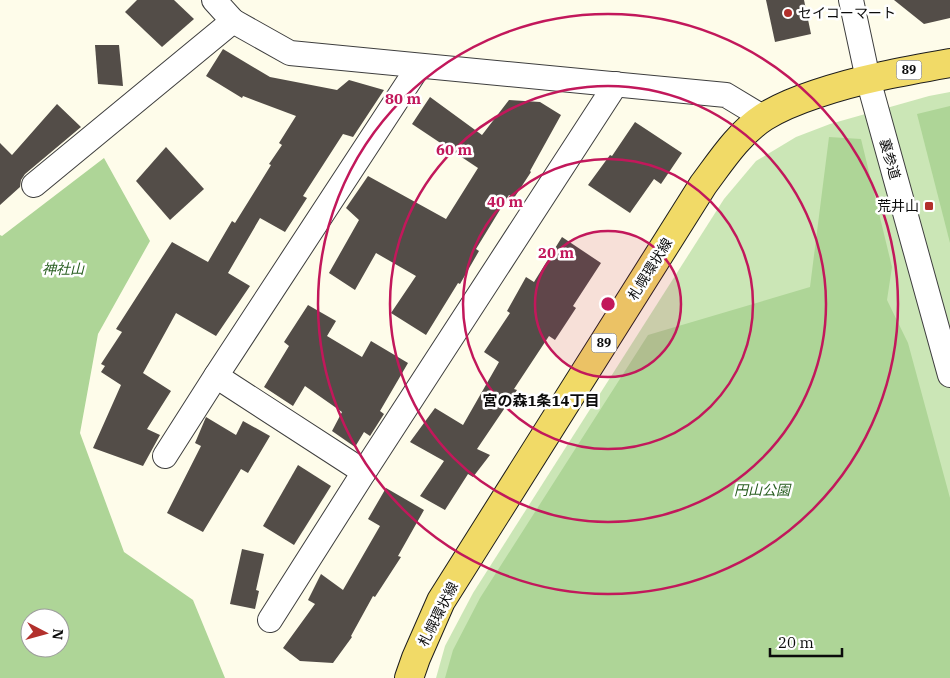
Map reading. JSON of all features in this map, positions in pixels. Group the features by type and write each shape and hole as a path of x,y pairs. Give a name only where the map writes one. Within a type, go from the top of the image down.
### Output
{"main road":[{"name":"札幌環状線","path":"409,678 441,601 703,185 726,153 745,133 764,118 795,102 831,89 868,79 905,70 950,63"}],"street":[{"path":"214,0 233,21 290,53 726,95 764,118"},
{"name":"裏参道","path":"851,0 868,79 950,375"},
{"path":"34,185 233,21"},
{"path":"165,456 419,66"},
{"path":"270,620 616,84"},
{"path":"216,376 364,472"}],"green space":[{"name":"円山公園","path":"950,92 950,678 436,678 445,646 473,593 724,199 756,161 796,137 830,124 929,96"},
{"path":"950,106 950,243 917,114"},
{"name":"円山公園","path":"829,137 861,139 892,267 887,300 908,343 950,498 950,678 445,678 453,650 480,598 648,335 810,287"},
{"name":"神社山","path":"104,158 150,241 98,334 80,433 124,552 193,600 225,678 0,678 0,235 2,236"}],"building":[{"path":"137,0 174,0 194,19 162,47 125,12"},
{"path":"766,0 804,0 811,34 775,42"},
{"path":"894,0 950,0 950,18 924,24"},
{"path":"95,45 119,45 123,86 98,84"},
{"path":"223,49 270,77 337,90 349,80 384,90 353,137 343,134 303,196 307,198 285,232 260,218 228,273 250,286 216,336 176,313 143,373 171,391 147,429 160,435 143,466 93,448 121,385 101,372 105,366 101,364 122,332 116,329 172,242 208,262 232,221 235,223 271,165 269,164 282,145 279,143 296,116 243,96 242,98 206,76"},
{"path":"430,97 482,135 509,100 540,102 561,115 531,172 514,198 509,195 476,249 479,251 460,284 458,283 426,335 391,313 416,276 376,253 355,290 329,273 359,220 346,208 368,176 446,219 478,168 412,124"},
{"path":"57,104 81,127 25,174 21,180 20,187 0,205 0,143 12,155"},
{"path":"635,122 682,153 661,184 654,179 630,213 588,185 610,155 612,156"},
{"path":"166,147 204,189 170,220 136,181"},
{"path":"562,237 601,263 573,306 576,308 555,340 549,336 514,389 517,390 477,449 490,455 473,477 468,474 445,510 420,496 444,461 410,442 435,408 463,425 499,362 484,352 510,313 507,311 526,277 534,282"},
{"path":"308,305 336,321 327,336 362,357 371,341 408,363 380,411 384,414 370,436 364,432 355,447 332,431 342,412 305,386 293,406 264,387 289,346 284,342"},
{"path":"206,417 236,435 243,421 270,436 248,473 241,469 203,532 167,513 201,446 195,443"},
{"path":"298,465 331,486 294,545 263,526"},
{"path":"386,488 424,510 398,556 401,557 375,597 373,596 352,637 333,663 300,661 283,648 315,604 308,600 321,574 343,590 380,526 368,519"},
{"path":"242,549 264,554 256,590 259,591 255,609 230,604"}],"place":[{"name":"セイコーマート","path":"788,13"},
{"name":"荒井山","path":"929,206"}],"district":[{"name":"宮の森1条14丁目","path":"541,401"}]}
